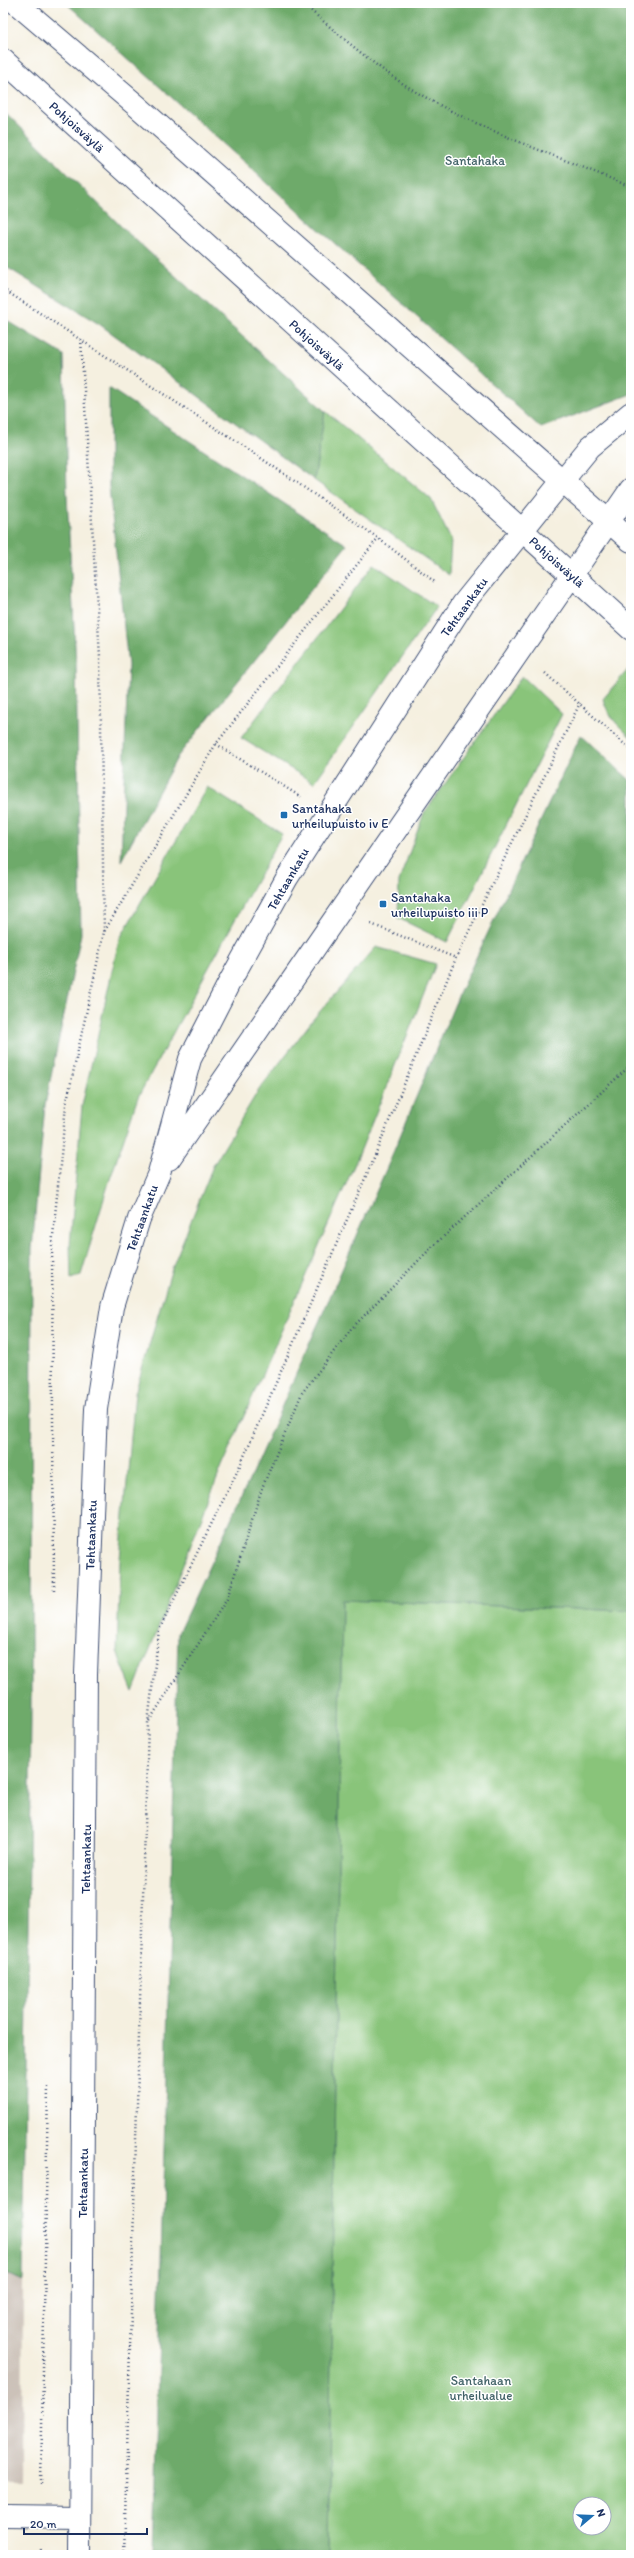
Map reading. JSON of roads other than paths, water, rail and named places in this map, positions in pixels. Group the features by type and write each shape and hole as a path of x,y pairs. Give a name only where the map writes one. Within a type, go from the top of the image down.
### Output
{"main road":[{"path":"16,3 137,106 631,541"},
{"name":"Pohjoisväylä","path":"3,60 631,629"},
{"name":"Tehtaankatu","path":"80,2555 86,1674 96,1409 112,1307 139,1219 159,1173 190,1059 287,878 464,604 590,447 631,413"},
{"name":"Tehtaankatu","path":"159,1173 520,652 631,489"},
{"path":"3,2516 80,2517"}],"place":[{"name":"Santahaka urheilupuisto iv E","path":"284,815"},
{"name":"Santahaka urheilupuisto iii P","path":"383,904"}],"park label":[{"name":"Santahaka","path":"475,160"},
{"name":"Santahaan urheilualue","path":"481,2388"}]}
